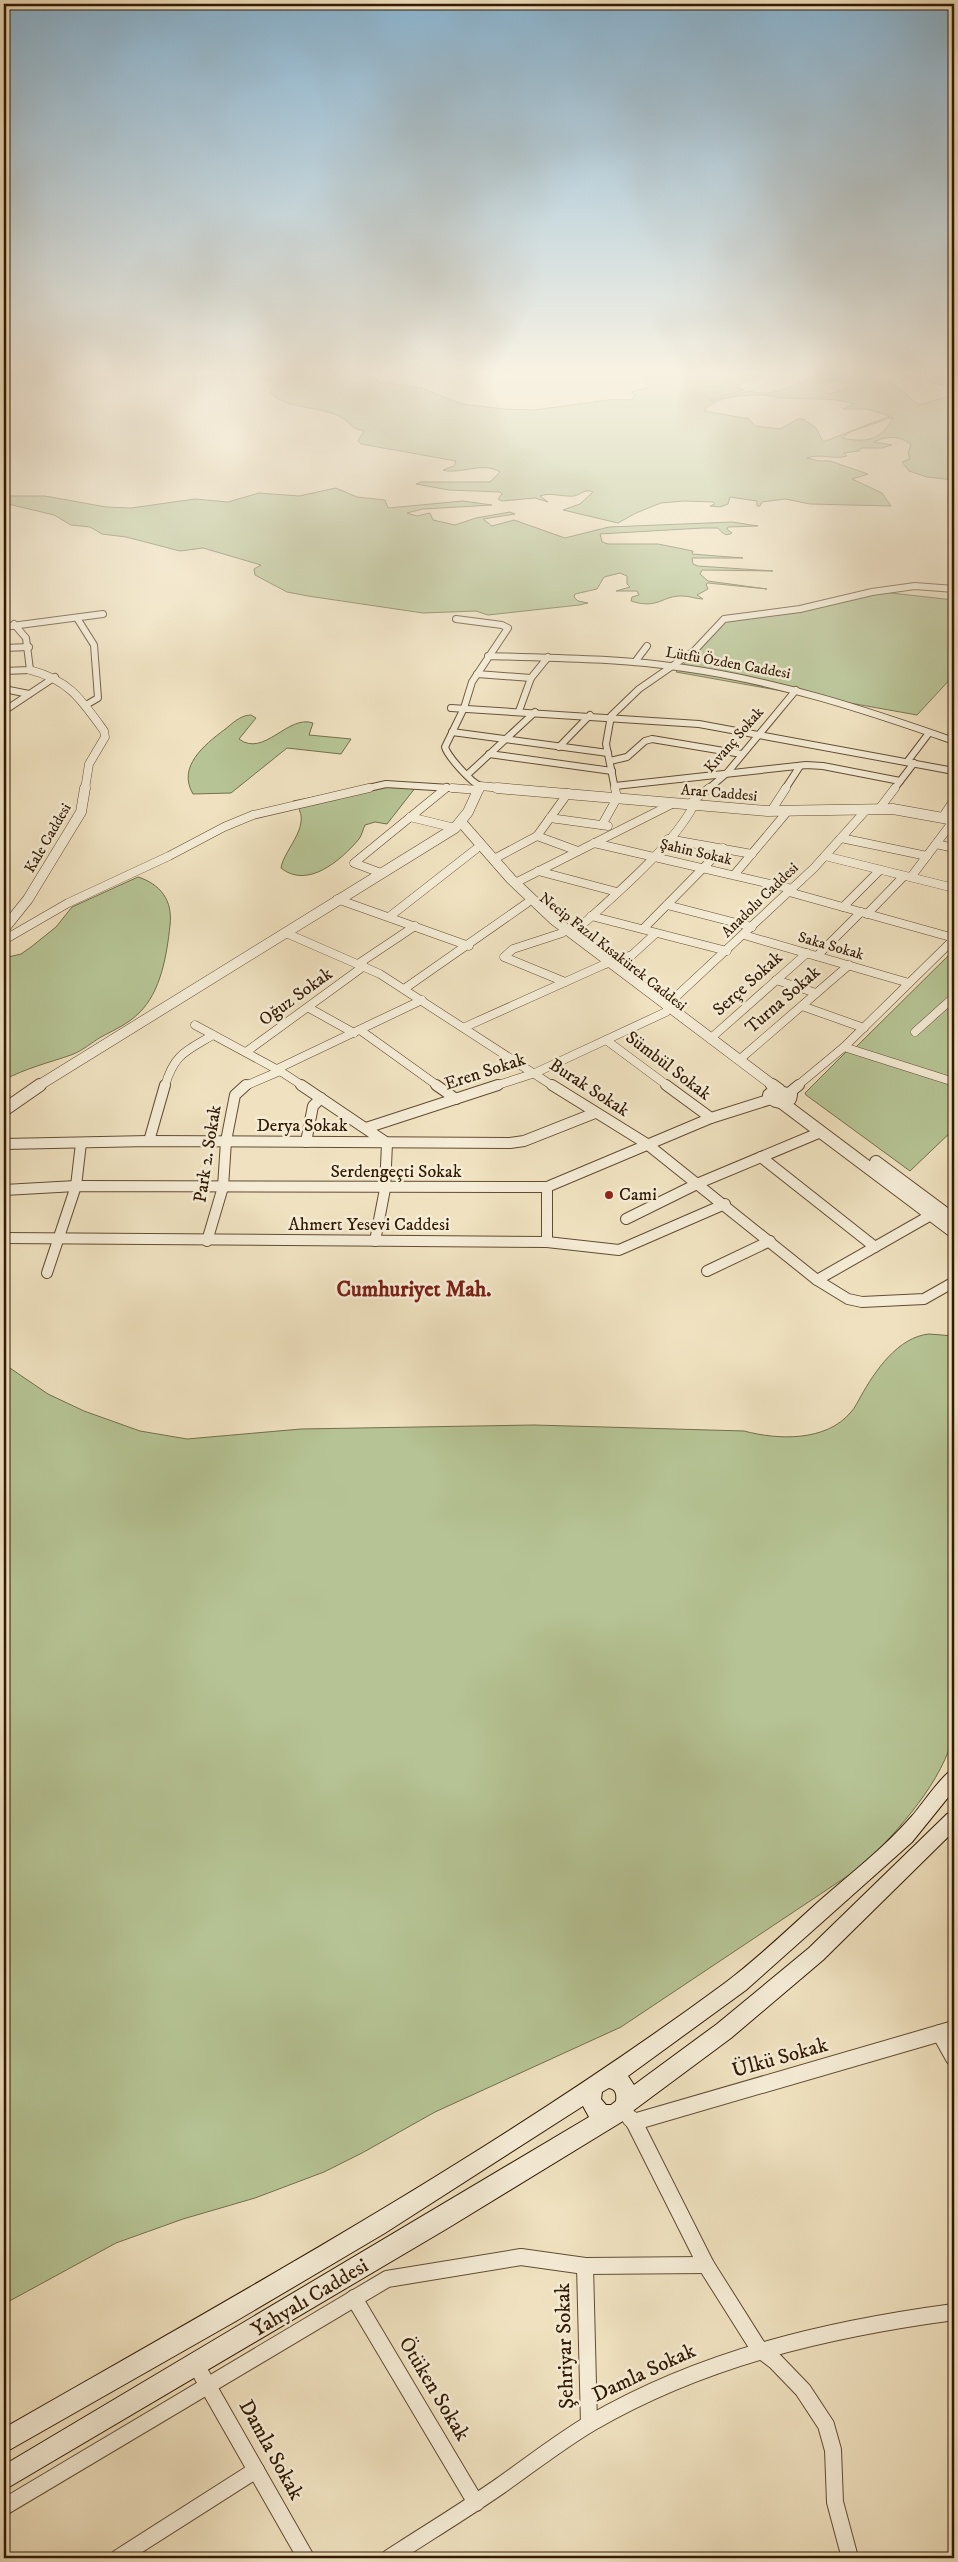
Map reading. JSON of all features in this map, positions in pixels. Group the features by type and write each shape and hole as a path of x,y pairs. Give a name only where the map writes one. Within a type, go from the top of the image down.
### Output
{"main road":[{"name":"Yahyalı Caddesi","path":"4,2441 372,2227 522,2136 669,2036 739,1984 905,1837 935,1803 954,1776"},
{"name":"Yahyalı Caddesi","path":"4,2478 624,2112 809,1960 860,1913 954,1819"},
{"path":"611,2079 623,2085 628,2096 624,2112 601,2112 595,2108 590,2097 599,2083 611,2079"}],"street":[{"path":"602,825 617,798 606,737 611,716 639,689 675,666 702,643 724,619 800,609 872,592 915,586 954,589"},
{"path":"4,626 18,626 103,614"},
{"path":"77,618 94,645 98,698 86,705"},
{"path":"456,619 507,627 468,690 464,708 446,745 446,751 467,774 470,780 480,788"},
{"path":"4,620 18,626 29,647 30,670"},
{"path":"635,662 647,646"},
{"path":"4,648 29,647"},
{"name":"Lütfü Özden Caddesi","path":"488,656 548,657 675,666 796,690 954,741"},
{"path":"519,711 531,678 548,657"},
{"name":"Kale Caddesi","path":"4,671 30,670 55,677 68,684 86,705 104,731 105,737 89,764 81,812 28,899 4,928"},
{"path":"477,674 531,678"},
{"path":"4,711 55,677"},
{"path":"4,688 29,694"},
{"name":"Kıvanç Sokak","path":"567,933 591,916 652,856 687,818 691,805 726,774 757,734 796,690"},
{"path":"451,708 611,716 698,724 954,771"},
{"path":"467,774 507,740 535,712"},
{"path":"559,747 590,715"},
{"path":"452,732 608,753"},
{"path":"879,809 900,781 929,733"},
{"path":"610,761 627,757 645,741 652,740 742,754"},
{"path":"489,754 612,772"},
{"path":"615,786 800,766 823,766 900,781"},
{"path":"771,811 800,766"},
{"path":"4,940 68,903 248,817 294,804 386,784 480,788"},
{"path":"381,873 354,863 447,787"},
{"path":"4,1110 63,1068 286,933 337,899 458,825 480,788"},
{"name":"Arar Caddesi","path":"480,788 568,793 787,812 867,809 906,810 954,820"},
{"path":"494,859 537,836 568,793"},
{"path":"942,818 954,800"},
{"path":"515,883 674,803"},
{"name":"Anadolu Caddesi","path":"666,1009 791,890 825,856 867,809"},
{"path":"734,875 787,812"},
{"path":"410,817 458,825"},
{"path":"550,818 624,828"},
{"path":"817,956 907,877 927,856 954,820"},
{"name":"Necip Fazıl Kısakürek Caddesi","path":"458,825 476,849 527,903 780,1096 954,1220"},
{"name":"Necip Fazıl Kısakürek Caddesi","path":"458,825 567,933"},
{"path":"537,836 578,851"},
{"path":"841,838 927,856"},
{"path":"668,839 752,854"},
{"name":"Şahin Sokak","path":"594,843 791,890 954,939"},
{"path":"936,844 954,848"},
{"path":"643,929 723,848"},
{"path":"389,917 476,849"},
{"path":"825,856 954,888"},
{"path":"843,907 880,870"},
{"path":"538,871 617,892"},
{"path":"337,899 469,946"},
{"path":"404,989 469,946 527,903"},
{"path":"667,905 752,927"},
{"path":"591,916 727,951"},
{"name":"Oğuz Sokak","path":"246,1052 309,1008 361,965 414,926"},
{"name":"Burak Sokak","path":"286,933 380,974 535,1072 595,1113 647,1144 699,1183 817,1280 854,1301 924,1299 954,1282"},
{"path":"565,982 506,960 504,955 518,947 567,933"},
{"path":"464,1027 635,953 656,933"},
{"name":"Saka Sokak","path":"744,935 910,983"},
{"path":"780,1096 844,1047 954,939"},
{"name":"Serçe Sokak","path":"710,1039 807,953"},
{"name":"Turna Sokak","path":"738,1060 849,965"},
{"path":"776,980 816,993"},
{"path":"915,1032 954,997"},
{"name":"Park 2. Sokak","path":"207,1241 223,1187 226,1141 236,1092 246,1085 422,1000"},
{"path":"802,1006 864,1028"},
{"path":"309,1008 357,1031 456,1099"},
{"name":"Necip Fazıl Kısakürek Caddesi","path":"666,1009 738,1060 821,1132 954,1232"},
{"name":"Eren Sokak","path":"366,1128 535,1072 606,1040 666,1009"},
{"path":"195,1025 279,1070 387,1142 385,1188 375,1241"},
{"path":"149,1141 170,1067 183,1053 213,1034"},
{"name":"Sümbül Sokak","path":"606,1040 711,1118"},
{"path":"844,1047 954,1082"},
{"name":"Serdengeçti Sokak","path":"4,1190 76,1186 547,1187 711,1118 780,1096"},
{"path":"306,1142 313,1106 321,1098"},
{"name":"Derya Sokak","path":"4,1144 149,1141 515,1143 595,1113"},
{"path":"626,1219 699,1183 821,1132"},
{"path":"47,1272 76,1186 81,1142"},
{"path":"761,1157 875,1247"},
{"path":"547,1187 547,1242"},
{"name":"Ahmert Yesevi Caddesi","path":"4,1238 207,1241 547,1242 619,1250 725,1204"},
{"path":"817,1280 931,1215"},
{"path":"707,1271 770,1241"},
{"path":"947,2031 954,2058"},
{"name":"Ülkü Sokak","path":"624,2112 947,2031"},
{"path":"624,2112 706,2264 759,2349 798,2385 826,2425 833,2450 835,2502 850,2558"},
{"path":"4,2507 387,2279 521,2258 585,2266 706,2264"},
{"name":"Şehriyar Sokak","path":"585,2266 589,2424"},
{"name":"Ötüken Sokak","path":"354,2298 476,2503"},
{"name":"Damla Sokak","path":"389,2558 476,2503 589,2424 669,2384 759,2349 845,2327 954,2312"},
{"name":"Damla Sokak","path":"196,2365 306,2558"},
{"path":"118,2558 256,2470"}],"green space":[{"path":"324,491 342,491 357,497 385,500 388,508 463,501 492,505 423,509 407,513 417,516 430,513 433,520 455,525 476,518 510,512 515,514 483,519 492,526 514,520 565,538 609,527 732,522 758,526 728,527 727,529 732,533 728,535 718,528 600,534 602,542 608,544 658,544 693,551 692,554 743,558 692,558 693,564 698,566 773,571 702,570 700,574 708,581 767,589 708,583 706,584 708,589 697,595 703,599 676,596 648,604 631,601 632,597 639,595 637,591 616,591 630,587 627,584 627,576 620,573 604,577 597,589 575,594 574,597 578,601 588,603 579,605 488,615 476,611 423,613 287,592 255,575 254,569 261,565 203,548 180,551 126,537 102,534 90,527 71,525 54,515 4,503 4,496 45,496 106,507 131,508 195,499 228,502 259,493 299,496"},
{"path":"463,491 877,491 882,493 891,506 810,504 785,499 762,502 760,506 757,506 757,501 730,497 728,504 720,507 710,506 715,504 713,502 684,501 661,503 618,523 563,510 580,504 593,492 590,491 574,496 548,494 540,496 548,502 535,498 502,501 498,499 502,494 500,492"},
{"path":"882,592 954,600 954,675 917,715 676,672 727,621"},
{"path":"251,715 256,718 239,739 248,743 258,743 267,740 294,724 304,722 313,723 309,735 351,739 341,754 287,748 231,793 193,794 188,775 195,758 208,743 233,723 243,716"},
{"path":"394,782 419,783 387,824 375,822 365,825 359,839 343,855 334,863 313,874 302,876 291,874 281,868 283,860 300,827 299,809 293,801"},
{"path":"138,877 159,889 167,901 170,916 167,948 162,972 147,1004 130,1020 79,1051 4,1080 4,958 21,954 31,947 56,927 72,907"},
{"path":"954,950 954,1079 855,1048"},
{"path":"847,1051 954,1085 954,1129 910,1171 806,1095 805,1093"},
{"path":"929,1334 954,1336 954,1732 949,1750 940,1769 918,1804 864,1865 621,2027 435,2112 324,2172 255,2198 183,2219 116,2243 4,2304 4,1364 48,1394 84,1411 140,1431 187,1439 301,1429 534,1425 744,1431 786,1437 815,1434 841,1422 854,1409 880,1366 898,1348 918,1336"}],"place":[{"name":"Cami","path":"609,1195"}],"district":[{"name":"Cumhuriyet Mah.","path":"414,1289"}]}
